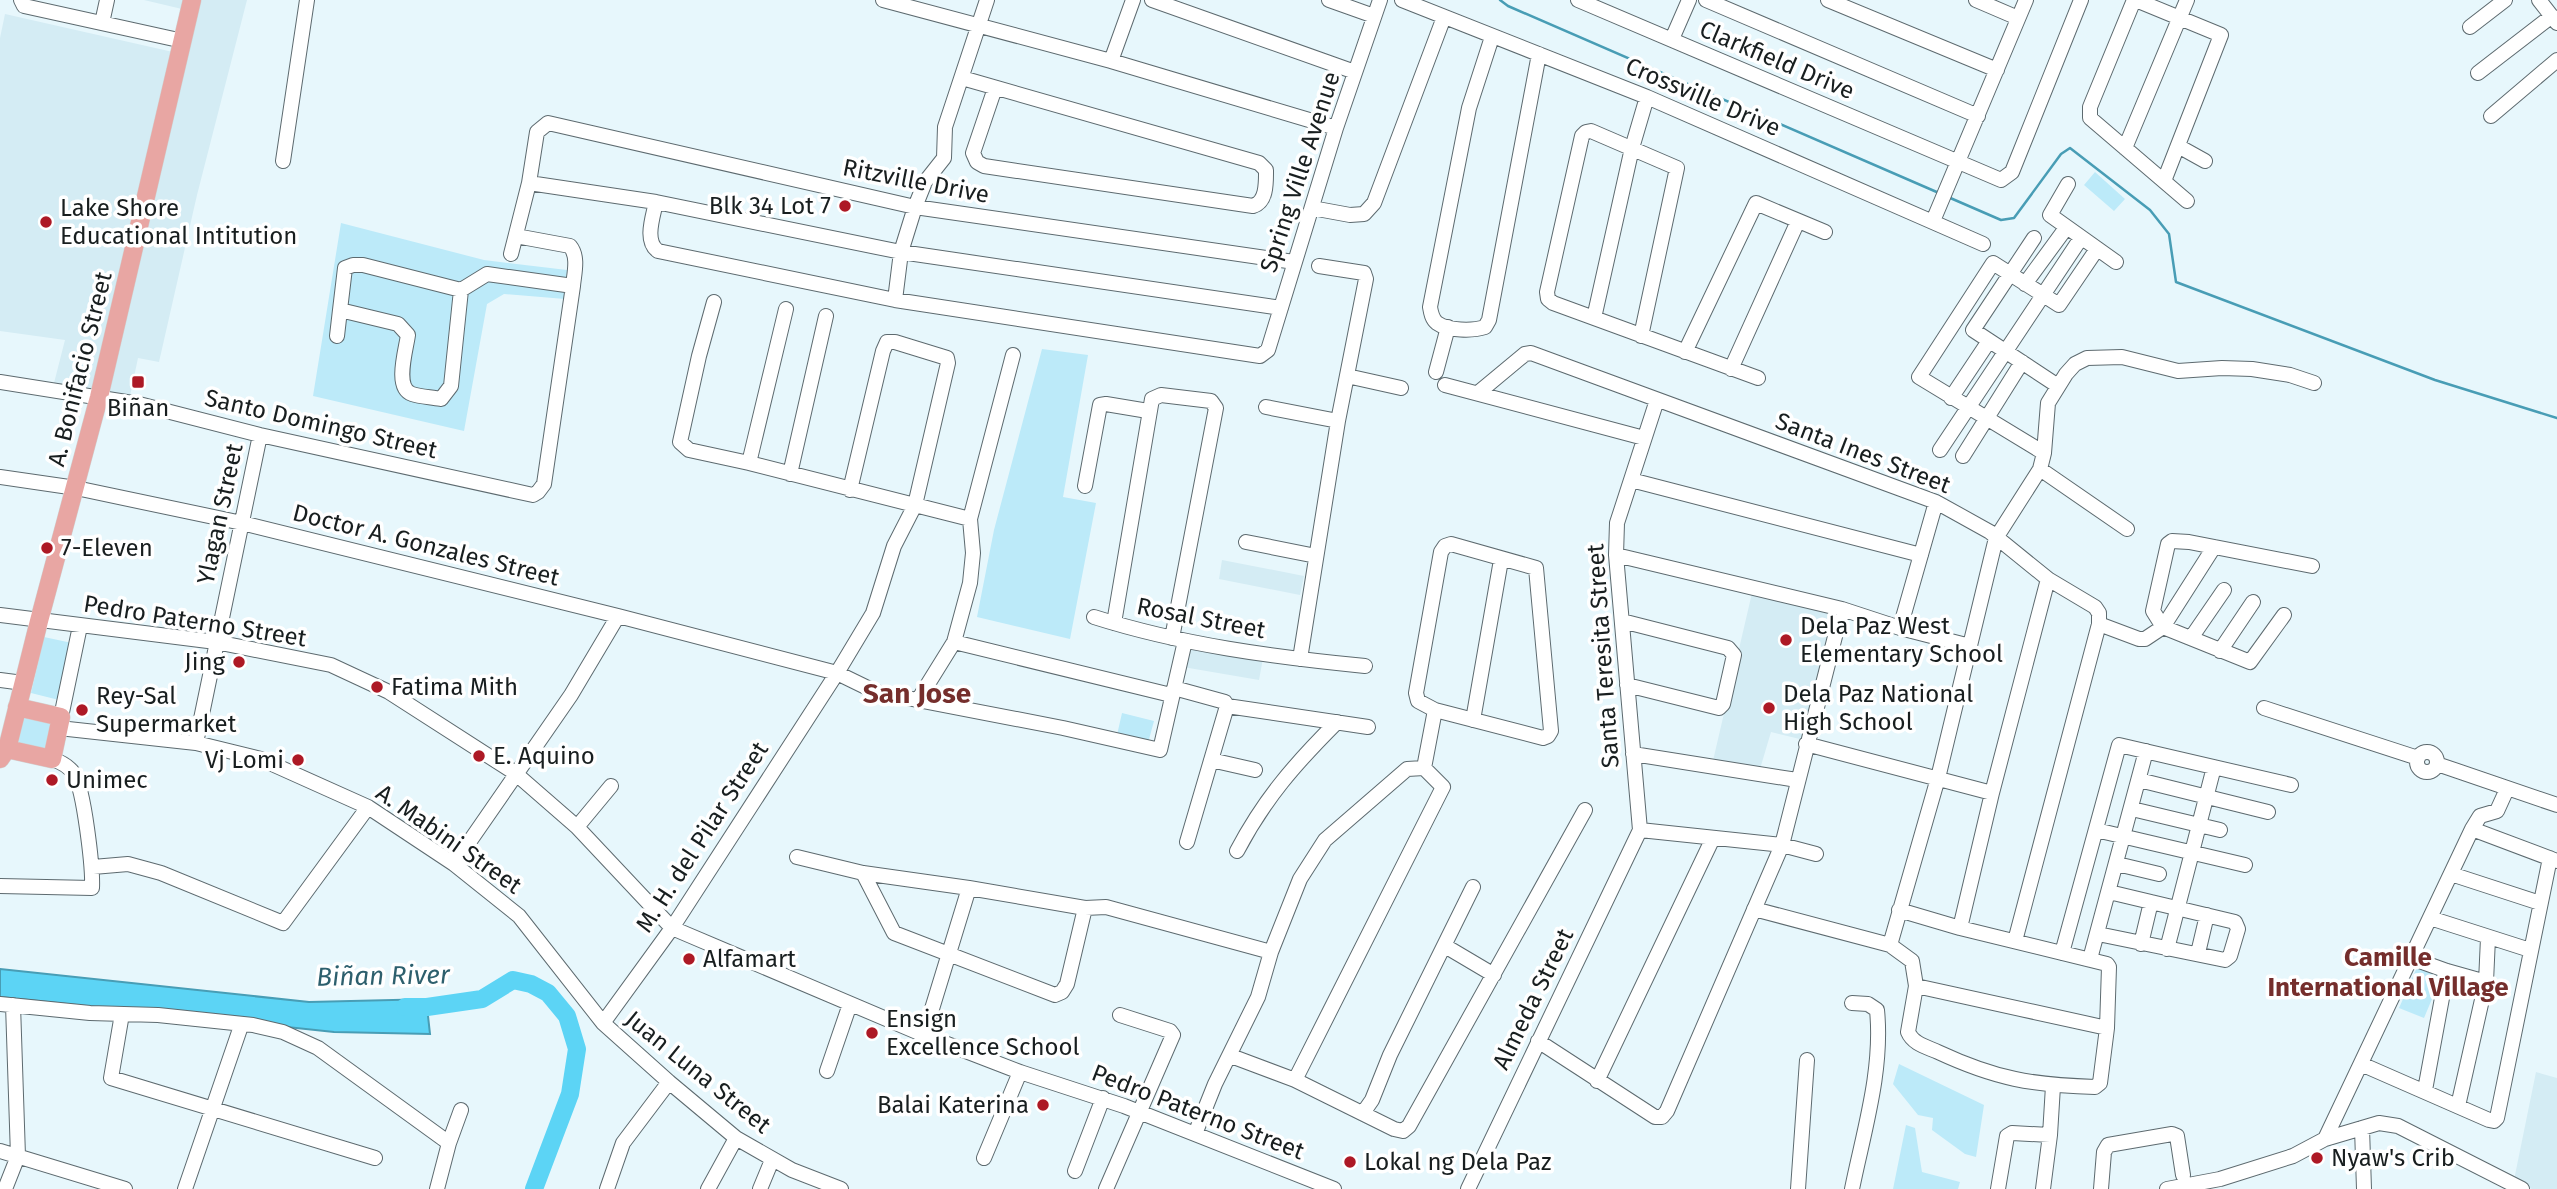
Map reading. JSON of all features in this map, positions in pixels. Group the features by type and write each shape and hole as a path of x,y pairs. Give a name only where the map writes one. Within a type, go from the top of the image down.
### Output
{"main road":[{"name":"A. Bonifacio Street","path":"4,754 99,397 192,0"},
{"path":"4,754 52,759 60,722 17,707"}],"street":[{"path":"21,0 24,6 183,41"},
{"path":"102,23 107,0"},
{"path":"283,161 307,0"},
{"path":"883,0 1111,61 1336,128"},
{"path":"656,202 650,240 657,251 895,300 901,252 925,182 944,158 945,127 987,0"},
{"path":"1111,61 1133,0"},
{"path":"1152,0 1355,72"},
{"path":"1329,0 1374,16"},
{"name":"Spring Ville Avenue","path":"895,300 1260,356 1268,350 1336,128 1380,0"},
{"name":"Crossville Drive","path":"1402,0 1647,97 1983,244"},
{"name":"Clarkfield Drive","path":"1578,0 2001,180 2012,172 2081,0"},
{"path":"1672,39 1689,0"},
{"path":"1706,0 1978,116"},
{"path":"1828,0 1997,70"},
{"path":"1976,0 2018,18"},
{"path":"1933,221 2026,0"},
{"path":"2164,181 2221,35 2135,0 2090,107 2090,118 2187,201"},
{"path":"2125,148 2187,0"},
{"path":"2470,27 2505,0"},
{"path":"2478,73 2555,19 2539,0"},
{"path":"1312,208 1350,215 1364,214 1374,203 1444,17"},
{"path":"1492,37 1469,108 1430,307 1432,317 1437,323 1448,327 1477,330 1485,327 1489,320 1539,54"},
{"path":"2491,116 2557,60"},
{"path":"962,78 1259,163 1266,170 1262,200 1259,205 1253,206 984,166 976,162 973,153 995,88"},
{"path":"1594,318 1632,148 1647,97"},
{"name":"Ritzville Drive","path":"529,183 537,132 548,124 915,207 1294,262"},
{"path":"1641,336 1677,172 1674,166 1591,131 1586,132 1547,292 1548,299 1553,303 1641,336 1731,369 1758,378"},
{"path":"2178,146 2206,161"},
{"path":"511,254 529,183 656,202 901,252 1281,308"},
{"path":"2068,184 2050,215 2116,262"},
{"path":"1685,352 1756,203 1825,232"},
{"path":"1731,369 1798,221"},
{"path":"2025,284 2066,228"},
{"path":"337,336 345,268 353,265 363,265 461,289 487,274 573,286 575,261 574,251 570,246 516,236"},
{"path":"2034,238 1974,328 1975,332 2059,386"},
{"path":"1940,450 2081,238"},
{"path":"2044,453 1919,377 1993,263 2056,305 2060,304 2097,249"},
{"path":"1300,659 1338,421 1366,275 1319,267"},
{"name":"Santo Domingo Street","path":"0,382 139,404 260,435 533,495 544,484 573,286"},
{"path":"340,310 398,324 404,329 408,335 401,381 405,389 410,394 441,399 451,386 461,289"},
{"path":"714,302 680,442 689,450 970,519"},
{"path":"749,463 786,309"},
{"path":"790,474 826,316"},
{"path":"1448,327 1440,378 1478,393 1644,438"},
{"path":"1951,398 1989,341"},
{"name":"M. H. del Pilar Street","path":"603,1023 672,928 873,613 894,546 915,505 947,358 887,342 850,490"},
{"name":"Santa Ines Street","path":"1478,393 1525,354 1531,353 1936,502 1990,532 2048,579 2095,607 2099,613 2099,624"},
{"path":"918,700 954,642 971,583 973,553 970,519 1013,355"},
{"path":"1890,945 1937,778 1996,538 2040,469 2048,403 2075,364 2087,358 2122,357 2178,371 2252,369 2290,375 2314,383"},
{"path":"1963,456 2022,362"},
{"path":"1347,376 1401,388"},
{"path":"1114,624 1152,399 1161,395 1211,401 1216,408 1172,692"},
{"name":"Santa Teresita Street","path":"1640,830 1616,555 1616,523 1657,400"},
{"path":"1085,485 1100,405 1148,411"},
{"path":"1266,407 1338,421"},
{"name":"Ylagan Street","path":"196,743 260,435"},
{"path":"2040,469 2127,529"},
{"name":"Doctor A. Gonzales Street","path":"0,477 75,488 242,523 837,673 876,692 1063,727 1160,750 1172,692"},
{"path":"1631,480 1921,555"},
{"path":"1900,628 1936,502"},
{"path":"2284,615 2250,662 2163,626 2153,611 2168,544 2172,541 2214,547 2312,566"},
{"path":"1246,542 1316,556"},
{"path":"1451,544 1536,568 1551,731 1548,736 1543,738 1435,710 1418,701 1416,692 1441,552 1445,546 1451,544"},
{"path":"2015,941 2099,624 2138,639 2145,639 2163,626 2214,547"},
{"path":"1616,555 1842,609 1900,628 1970,646"},
{"path":"1473,720 1501,560"},
{"path":"1960,928 2048,579"},
{"path":"2191,638 2224,590"},
{"path":"2220,651 2253,602"},
{"path":"1538,1041 1655,1117 1662,1117 1782,845 1842,609"},
{"name":"Pedro Paterno Street","path":"0,615 216,642 331,665 389,692 515,773 577,827 672,928 924,1035 1020,1072 1103,1098 1334,1189"},
{"path":"454,864 571,695 618,616"},
{"name":"Rosal Street","path":"1094,617 1178,640 1364,666"},
{"path":"1622,621 1728,648 1734,655 1723,704 1719,708 1627,685"},
{"path":"60,722 80,626"},
{"path":"954,642 1225,702 1227,706 1368,727"},
{"path":"0,680 23,683"},
{"path":"1187,842 1227,706"},
{"path":"2264,708 2418,758 2423,753 2430,752 2436,757 2437,764 2557,805"},
{"path":"1424,768 1435,710"},
{"name":"A. Mabini Street","path":"60,722 196,743 261,760 368,807 454,864 519,916 603,1023"},
{"path":"1237,851 1254,819 1275,789 1337,722"},
{"path":"1807,744 1992,793"},
{"path":"2062,953 2118,746 2291,785"},
{"path":"2090,959 2146,751"},
{"path":"1633,754 1797,780"},
{"path":"0,886 92,888 93,867 77,779 68,766 52,759"},
{"path":"1211,760 1255,770"},
{"path":"2168,949 2214,767"},
{"path":"1195,1134 1215,1084 1258,997 1271,952 1300,878 1325,840 1407,769 1424,768 1443,787 1295,1080"},
{"path":"2139,779 2268,812"},
{"path":"577,827 611,786"},
{"path":"2325,1139 2472,829 2480,816 2497,811 2507,789"},
{"path":"93,867 128,864 161,873 283,923 368,807"},
{"path":"2132,809 2220,830"},
{"path":"1230,1056 1295,1080 1403,1131 1409,1126 1585,810"},
{"path":"2361,1064 2489,1120 2494,1121 2497,1118 2540,903 2553,859 2472,829"},
{"path":"1640,830 1782,845 1816,854"},
{"name":"Almeda Street","path":"1468,1189 1640,830"},
{"path":"2096,830 2245,865"},
{"path":"1597,1081 1713,838"},
{"path":"797,857 863,873 1085,908 1106,907 1271,952"},
{"path":"2117,864 2159,874"},
{"path":"863,873 894,933 1055,995 1062,992 1067,984 1085,908"},
{"path":"2451,874 2540,903"},
{"path":"1363,1113 1372,1100 1390,1055 1473,887"},
{"path":"924,1035 969,888"},
{"path":"2098,934 2228,959 2238,929 2235,922 2109,892"},
{"path":"2141,944 2151,902"},
{"path":"1754,909 1890,945 1912,961 1916,986 1908,1032 1911,1038 1967,1065 2006,1079 2053,1086 2095,1087 2100,1083 2107,1028 2107,964 1899,910"},
{"path":"2198,953 2207,915"},
{"path":"2430,918 2530,950"},
{"path":"2458,1106 2486,982 2488,938"},
{"path":"1445,946 1494,975"},
{"path":"2411,958 2486,982"},
{"path":"2425,1090 2447,971"},
{"path":"1916,986 2107,1028"},
{"path":"1852,1003 1868,1004 1877,1010 1878,1047 1876,1075 1852,1189"},
{"path":"827,1071 850,1004"},
{"path":"5,1189 18,1156 6,1005 90,1013 158,1015 283,1032 318,1048 449,1143"},
{"path":"122,1014 111,1078 375,1158"},
{"path":"1106,1189 1173,1035 1170,1031 1120,1015"},
{"name":"Juan Luna Street","path":"603,1023 668,1082 736,1138 772,1160 807,1177 841,1189"},
{"path":"185,1189 241,1026"},
{"path":"1798,1189 1807,1060"},
{"path":"984,1158 1020,1072"},
{"path":"607,1189 623,1143 668,1082"},
{"path":"2043,1189 2053,1086"},
{"path":"1075,1171 1103,1098"},
{"path":"437,1189 461,1110"},
{"path":"2167,1189 2220,1179 2293,1156 2325,1139 2379,1122 2398,1126 2522,1189"},
{"path":"2362,1128 2364,1189"},
{"path":"1998,1189 2007,1136 2012,1133 2050,1135"},
{"path":"2101,1189 2104,1152 2108,1145 2120,1142 2172,1134 2177,1136 2183,1175"},
{"path":"708,1189 736,1138"},
{"path":"0,1151 125,1189"},
{"path":"760,1189 772,1160"},
{"path":"74,1189 78,1174"}],"shaded area":[{"path":"144,0 247,0 197,195 159,362 138,358 130,396 54,383 65,340 0,331 0,38 5,14 173,52 182,9"},
{"path":"2095,172 2125,199 2114,211 2084,185"},
{"path":"341,223 484,260 567,270 565,299 504,294 487,304 464,431 313,396"},
{"path":"1042,349 1088,355 1063,497 1096,503 1070,639 977,617 994,530"},
{"path":"1222,560 1304,576 1300,595 1219,579"},
{"path":"1752,593 1837,616 1804,740 1771,732 1760,769 1712,765"},
{"path":"44,637 72,643 59,700 31,693"},
{"path":"1188,645 1263,658 1259,680 1183,667"},
{"path":"1122,713 1154,721 1148,743 1117,735"},
{"path":"23,716 51,722 45,750 17,744"},
{"path":"2418,965 2442,975 2424,1018 2399,1008"},
{"path":"1899,1064 1984,1105 1976,1157 1965,1154 1932,1130 1933,1118 1918,1115 1893,1084"},
{"path":"2536,1072 2557,1078 2557,1189 2532,1189 2514,1180"},
{"path":"1906,1125 1915,1128 1922,1172 1960,1182 1958,1189 1893,1189"}],"water":[{"path":"0,969 309,1002 433,999 427,1007 430,1034 334,1032 0,997"}],"waterway":[{"path":"1500,0 1508,6 1939,193"},
{"path":"1948,197 2001,220 2014,218 2061,154 2070,148 2150,210 2169,234 2176,282 2435,380 2557,418"},
{"name":"Biñan River","path":"405,1007 427,1007 482,999 513,980 531,984 548,993 567,1016 577,1049 570,1094 534,1189"}],"place":[{"name":"Blk 34 Lot 7","path":"845,206"},
{"name":"Lake Shore Educational Intitution","path":"46,222"},
{"name":"Biñan","path":"138,382"},
{"name":"7-Eleven","path":"47,548"},
{"name":"Dela Paz West Elementary School","path":"1786,640"},
{"name":"Jing","path":"239,662"},
{"name":"Fatima Mith","path":"377,687"},
{"name":"Dela Paz National High School","path":"1769,708"},
{"name":"Rey-Sal Supermarket","path":"82,710"},
{"name":"E. Aquino","path":"479,756"},
{"name":"Vj Lomi","path":"298,760"},
{"name":"Unimec","path":"52,780"},
{"name":"Alfamart","path":"689,959"},
{"name":"Ensign Excellence School","path":"872,1033"},
{"name":"Balai Katerina","path":"1043,1105"},
{"name":"Nyaw's Crib","path":"2317,1158"},
{"name":"Lokal ng Dela Paz","path":"1350,1162"}],"district":[{"name":"San Jose","path":"917,693"},
{"name":"Camille International Village","path":"2388,972"}]}
